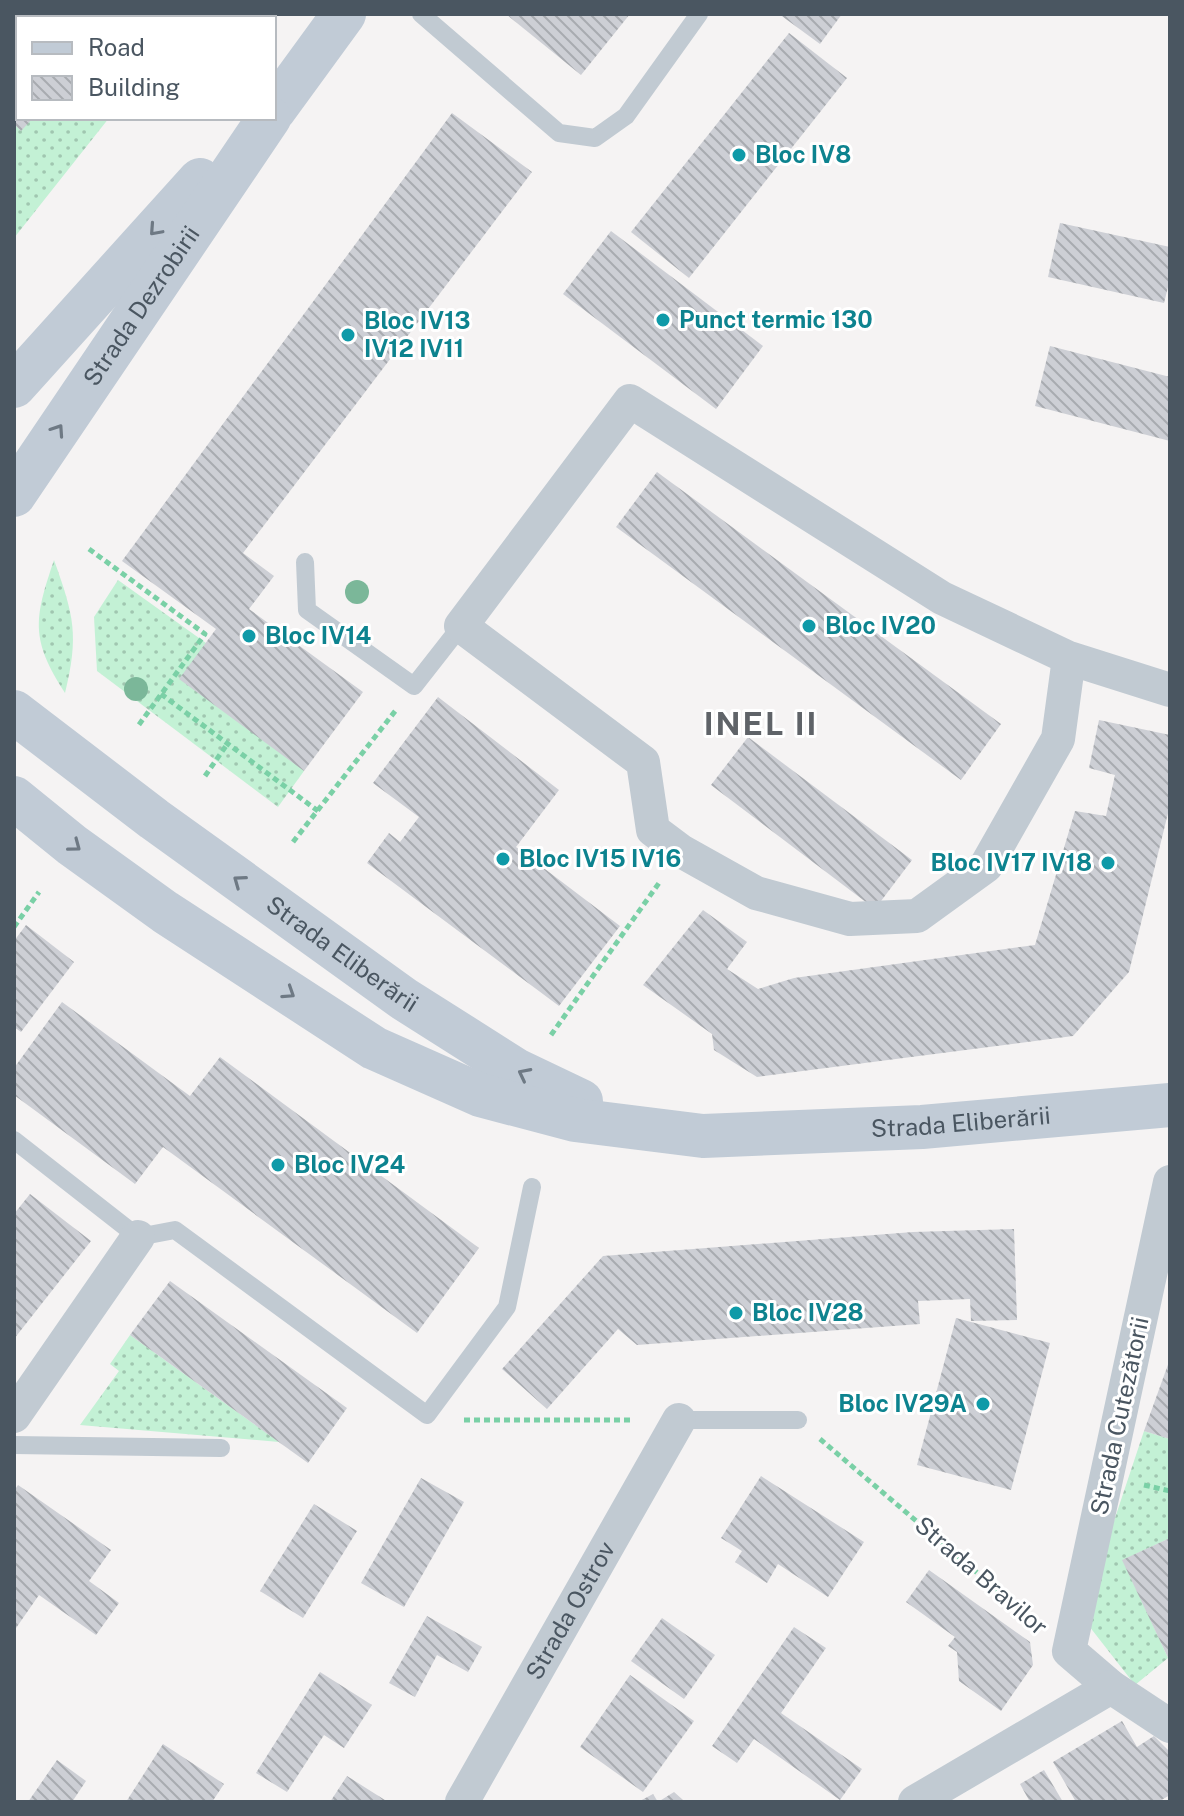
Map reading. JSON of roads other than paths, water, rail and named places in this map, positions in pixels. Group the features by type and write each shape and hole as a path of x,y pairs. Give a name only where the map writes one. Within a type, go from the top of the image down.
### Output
{"street":[{"path":"276,106 286,86 344,14"},
{"name":"Strada Dezrobirii","path":"14,386 255,120"},
{"name":"Strada Dezrobirii","path":"14,495 268,120"},
{"path":"1069,658 1058,739 986,866 917,916 850,919 756,893 681,851 653,830 643,762 461,626 630,401 942,598 1069,658 1170,690"},
{"name":"Strada Eliberării","path":"14,712 154,819 404,999 516,1070 575,1099 625,1116 703,1136"},
{"name":"Strada Eliberării","path":"14,798 72,845 165,912 374,1048 480,1095 575,1120 703,1136 922,1127 1170,1105"},
{"name":"Strada Cutezătorii","path":"1069,1651 1170,1182"},
{"path":"14,1416 138,1237"},
{"name":"Strada Ostrov","path":"462,1802 679,1420"},
{"name":"Strada Bravilor","path":"1069,1651 1111,1687 1170,1726"},
{"path":"915,1802 1111,1687"}],"lane":[{"path":"421,14 559,133 595,138 626,116 699,14"},
{"path":"305,562 307,610 414,686 461,626"},
{"path":"14,1140 138,1237 175,1230 427,1415 507,1307 532,1187"},
{"path":"679,1420 798,1420"},
{"path":"14,1445 221,1448"}],"place":[{"name":"Bloc IV8","path":"739,155"},
{"name":"Punct termic 130","path":"663,320"},
{"name":"Bloc IV13 IV12 IV11","path":"348,335"},
{"name":"Bloc IV20","path":"809,626"},
{"name":"Bloc IV14","path":"249,636"},
{"name":"Bloc IV15 IV16","path":"503,859"},
{"name":"Bloc IV17 IV18","path":"1108,863"},
{"name":"Bloc IV24","path":"278,1165"},
{"name":"Bloc IV28","path":"736,1313"},
{"name":"Bloc IV29A","path":"983,1404"}],"district":[{"name":"INEL II","path":"761,724"}]}
